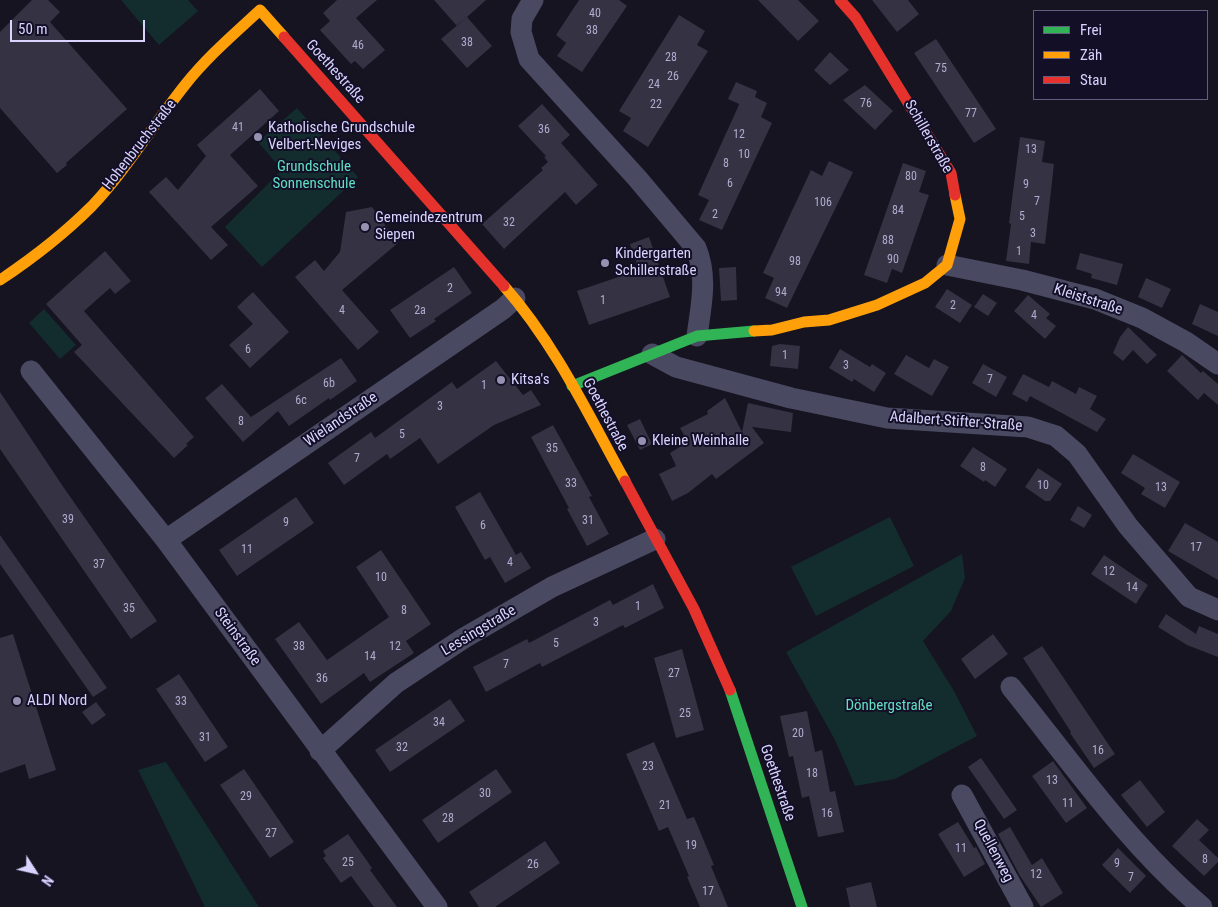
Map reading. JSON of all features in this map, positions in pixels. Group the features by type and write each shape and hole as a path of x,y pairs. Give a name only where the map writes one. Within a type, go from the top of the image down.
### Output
{"street":[{"path":"533,0 522,19 521,32 529,59 637,178 696,248 702,260 704,279 703,299 697,336"},
{"name":"Schillerstraße","path":"840,0 856,18 951,173 960,218 947,265"},
{"name":"Hohenbruchstraße","path":"0,280 43,250 92,205 132,156 162,114 214,52 266,5"},
{"name":"Goethestraße","path":"266,5 515,298 557,356 694,609 728,683 802,907"},
{"path":"572,386 697,336 772,330 804,322 829,320 877,305 925,283 947,265"},
{"name":"Kleiststraße","path":"947,265 1022,280 1095,299 1142,318 1178,337 1218,364"},
{"name":"Wielandstraße","path":"166,540 503,309 515,298"},
{"name":"Adalbert-Stifter-Straße","path":"652,354 676,367 791,398 887,418 1028,426 1056,436 1077,454 1128,526 1189,597 1218,610"},
{"name":"Steinstraße","path":"31,371 166,540 437,907"},
{"name":"Lessingstraße","path":"320,751 396,683 464,638 552,587 655,539"},
{"path":"1011,687 1133,840 1177,886 1202,907"},
{"name":"Quellenweg","path":"962,795 1023,907"}],"green space":[{"path":"121,0 188,0 198,11 159,45"},
{"name":"Grundschule Sonnenschule","path":"297,108 358,177 262,267 225,227 282,170 258,142"},
{"path":"44,309 76,345 60,359 29,323"},
{"path":"890,517 914,566 816,616 791,567"},
{"name":"Dönbergstraße","path":"962,554 965,578 951,611 923,641 954,691 977,736 895,779 855,786 835,740 786,652"},
{"path":"166,762 259,907 205,907 138,770"}],"building":[{"path":"32,0 48,0 60,12 50,22 127,109 57,173 0,108 0,32"},
{"path":"337,0 377,0 356,18 385,50 363,69 355,61 351,64 320,30 330,21 323,13"},
{"path":"434,0 486,0 457,26"},
{"path":"579,0 619,0 627,6 582,72 557,56 566,43 556,35"},
{"path":"758,0 798,0 819,21 798,41"},
{"path":"872,0 908,0 919,14 897,32"},
{"path":"679,15 705,31 697,45 708,51 648,147 623,131 631,118 619,111"},
{"path":"467,17 492,46 467,68 441,39"},
{"path":"936,39 996,129 974,143 914,53"},
{"path":"830,52 849,70 830,85 814,70"},
{"path":"736,82 757,91 755,97 767,103 761,117 772,123 722,230 699,220 709,200 698,195 738,107 739,104 728,99"},
{"path":"865,85 893,111 875,130 843,100"},
{"path":"260,89 279,111 230,155 258,186 211,227 228,245 211,260 149,192 166,177 178,190 206,156 197,145"},
{"path":"542,104 570,135 561,143 598,185 576,205 565,192 504,249 482,224 543,170 541,168 548,162 544,157 546,156 518,126"},
{"path":"1020,137 1045,141 1042,162 1054,164 1045,244 1031,242 1029,264 1006,261"},
{"path":"829,161 853,172 787,308 765,298 774,278 763,273 811,170 822,176"},
{"path":"903,163 926,171 919,192 929,195 902,273 892,269 887,283 864,275"},
{"path":"372,207 398,243 342,290 379,332 358,350 295,277 315,260 324,271 340,252 346,212"},
{"path":"649,237 670,297 589,325 577,291 639,270 630,244"},
{"path":"105,251 131,281 115,294 110,288 84,311 194,437 174,458 74,352 82,345 46,304"},
{"path":"1080,253 1123,264 1117,285 1091,278 1092,274 1076,269"},
{"path":"454,267 472,293 434,319 436,321 410,338 390,310"},
{"path":"736,267 737,300 721,301 719,268"},
{"path":"1146,278 1171,289 1162,308 1138,297"},
{"path":"947,289 972,305 960,323 935,307"},
{"path":"253,292 289,332 250,368 229,345 253,324 237,307"},
{"path":"983,294 997,303 988,316 974,307"},
{"path":"1028,295 1050,314 1046,318 1056,326 1045,339 1014,311"},
{"path":"1200,304 1218,312 1218,336 1192,324"},
{"path":"1128,327 1157,355 1147,364 1133,350 1123,361 1113,353 1120,337"},
{"path":"780,344 800,346 798,369 770,366 772,346"},
{"path":"840,349 870,367 872,364 886,373 874,392 854,379 852,382 829,368"},
{"path":"906,355 929,368 934,359 949,367 932,396 894,374"},
{"path":"1182,355 1201,373 1203,371 1218,384 1218,405 1204,393 1198,400 1167,371"},
{"path":"341,358 357,381 289,426 278,411 243,442 205,398 222,384 251,417"},
{"path":"496,361 523,395 531,390 541,405 494,425 438,464 420,438 390,459 387,454 344,485 328,463 371,432 375,438 452,382 457,389"},
{"path":"983,364 1007,377 996,397 972,383"},
{"path":"1023,374 1049,387 1052,381 1076,394 1079,387 1097,396 1090,409 1106,419 1097,432 1030,396 1027,402 1012,394"},
{"path":"0,392 157,621 131,639 0,449"},
{"path":"725,398 742,432 748,403 793,413 791,432 752,427 764,443 716,479 712,474 688,493 672,501 659,474 676,466 670,453 688,442 680,428 708,414 707,411"},
{"path":"640,419 652,444 640,450 627,425"},
{"path":"553,425 592,496 589,497 609,534 587,546 531,437"},
{"path":"973,447 1007,469 995,487 960,466"},
{"path":"1133,454 1180,482 1165,508 1141,494 1145,488 1121,473"},
{"path":"1038,468 1062,484 1050,501 1045,501 1025,487"},
{"path":"480,492 516,555 521,552 531,568 505,583 490,557 485,560 455,507"},
{"path":"296,497 314,523 237,576 219,550"},
{"path":"1078,506 1092,515 1084,528 1070,520"},
{"path":"1185,523 1218,542 1218,580 1168,551"},
{"path":"0,535 107,688 93,697 0,564"},
{"path":"381,550 431,624 406,641 414,653 370,682 364,673 321,704 275,639 299,622 327,660 389,617 356,567"},
{"path":"1104,555 1148,585 1136,604 1091,574"},
{"path":"653,584 664,608 625,628 623,625 542,667 540,663 486,692 473,667 527,639 529,643 610,600 613,605"},
{"path":"1166,614 1196,634 1199,626 1218,634 1218,657 1187,645 1158,627"},
{"name":"ALDI Nord","path":"13,634 56,770 29,779 25,764 0,773 0,638"},
{"path":"993,634 1008,654 975,679 961,659"},
{"path":"1042,646 1115,754 1094,768 1023,658"},
{"path":"682,649 704,730 676,738 654,658"},
{"path":"179,674 228,747 205,762 156,689"},
{"path":"450,699 465,721 390,772 375,750"},
{"path":"96,702 106,715 92,725 82,712"},
{"path":"807,711 815,752 822,750 830,792 835,791 844,832 818,837 809,796 802,798 793,756 789,757 780,716"},
{"path":"654,742 687,819 694,817 714,865 711,866 728,907 700,907 668,827 659,831 626,754"},
{"path":"981,758 1017,810 1004,819 968,767"},
{"path":"1053,761 1087,808 1066,823 1032,776"},
{"path":"244,769 294,842 270,858 220,785"},
{"path":"496,769 512,792 438,843 422,820"},
{"path":"1140,780 1165,812 1147,827 1121,795"},
{"path":"1197,819 1209,830 1199,840 1218,858 1218,862 1204,876 1172,846"},
{"path":"958,822 974,848 976,847 985,864 964,877 938,834"},
{"path":"1010,827 1032,865 1042,858 1063,893 1041,907 1020,876 998,834"},
{"path":"348,834 372,868 370,870 397,907 374,907 351,876 341,883 323,858 326,856 323,851"},
{"path":"545,841 560,863 495,907 479,907 469,892"},
{"path":"1118,848 1146,876 1130,893 1102,865"},
{"path":"871,882 877,907 850,907 846,888"}],"traffic: fast":[{"path":"572,386 697,336 754,331"},
{"path":"730,690 802,907"}],"traffic: slow":[{"path":"0,280 48,245 92,206 117,177 193,75 260,10 284,37"},
{"path":"754,331 772,330 804,322 829,320 877,305 925,283 947,265 960,219 955,195"},
{"path":"504,286 539,332 570,380 625,481"}],"traffic: jam":[{"path":"840,0 856,18 951,173 955,195"},
{"path":"284,37 504,286"},
{"path":"625,481 694,609 730,690"}],"place":[{"name":"Katholische Grundschule Velbert-Neviges","path":"258,137"},
{"name":"Gemeindezentrum Siepen","path":"365,227"},
{"name":"Kindergarten Schillerstraße","path":"605,263"},
{"name":"Kitsa's","path":"501,380"},
{"name":"Kleine Weinhalle","path":"642,441"},
{"name":"ALDI Nord","path":"17,701"}]}
